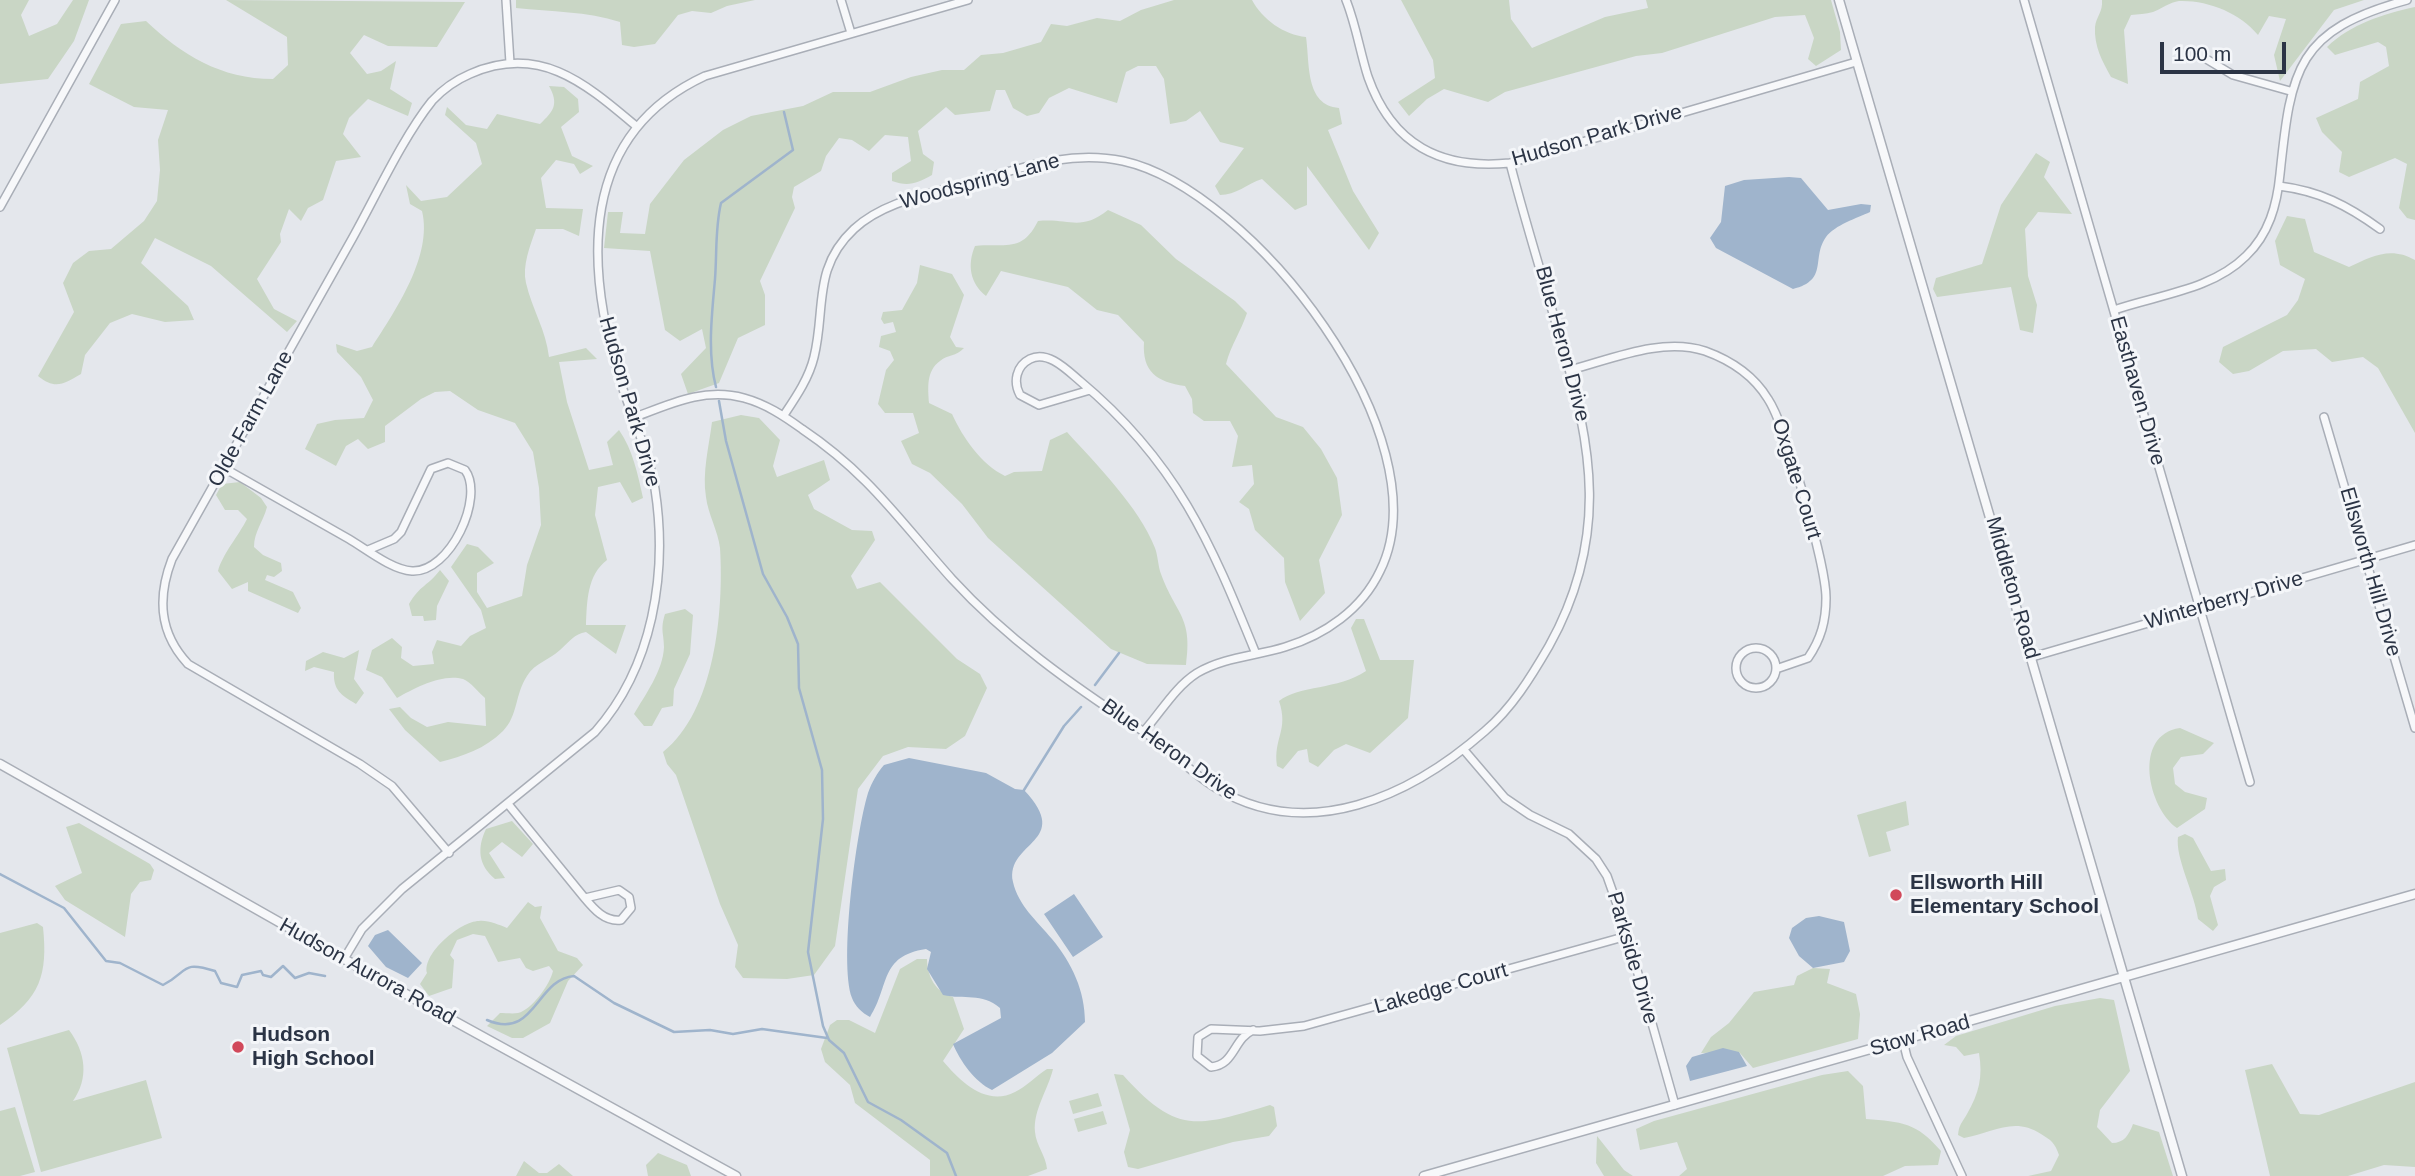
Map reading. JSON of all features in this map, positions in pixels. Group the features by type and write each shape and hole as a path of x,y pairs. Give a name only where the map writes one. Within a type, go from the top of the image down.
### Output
{"street":[{"path":"0,207 115,0"},
{"path":"506,0 510,64"},
{"path":"841,0 851,33"},
{"name":"Hudson Park Drive","path":"344,959 376,913 579,747 605,720 630,681 643,647 656,589 659,536 654,486 609,341 599,269 598,235 602,196 610,169 636,126 669,95 705,76 968,0"},
{"name":"Hudson Park Drive","path":"1346,0 1373,91 1396,128 1419,147 1448,160 1484,165 1510,163 1856,62"},
{"name":"Middleton Road","path":"1839,0 2182,1176"},
{"name":"Easthaven Drive","path":"2024,0 2250,782"},
{"path":"2114,310 2206,282 2234,266 2258,242 2270,220 2279,186 2290,91 2311,50 2330,32 2356,16 2407,0"},
{"path":"2208,60 2233,75 2290,91"},
{"name":"Olde Farm Lane","path":"449,853 392,786 360,764 203,676 188,664 173,646 162,614 165,576 422,114 438,95 457,80 482,69 510,64 549,67 574,77 636,126"},
{"name":"Woodspring Lane","path":"784,415 800,392 814,361 819,333 820,295 829,265 846,237 873,215 908,200 1065,158 1097,157 1126,162 1159,175 1195,197 1244,235 1305,300 1342,352 1364,392 1387,461 1391,533 1381,570 1369,592 1346,615 1317,634 1287,647 1219,663 1192,677 1144,731"},
{"name":"Blue Heron Drive","path":"633,418 681,399 712,394 746,398 784,415 831,448 870,482 954,581 1040,659 1144,731 1216,788 1251,805 1293,814 1329,813 1368,803 1406,787 1464,750 1510,706 1534,673 1563,622 1580,570 1588,527 1591,473 1585,428 1510,163"},
{"path":"2279,186 2332,198 2380,229"},
{"name":"Oxgate Court","path":"1570,370 1657,348 1696,349 1719,357 1742,370 1768,398 1780,421 1824,576 1826,598 1824,625 1808,658 1776,669 1771,682 1752,688 1740,681 1736,668 1740,656 1756,648 1772,657 1776,669"},
{"path":"1090,390 1074,392 1039,405 1020,395 1016,380 1022,365 1028,360 1043,357 1060,365 1090,390 1150,449 1186,499 1214,551 1256,654"},
{"name":"Ellsworth Hill Drive","path":"2324,417 2415,728"},
{"path":"224,468 369,550 412,571 437,564 453,546 474,488 465,470 448,463 431,469 401,532 369,550"},
{"name":"Winterberry Drive","path":"2032,657 2415,545"},
{"name":"Parkside Drive","path":"1464,750 1505,798 1530,815 1569,834 1596,859 1615,894 1675,1105"},
{"name":"Hudson Aurora Road","path":"0,764 344,959 736,1176"},
{"path":"508,804 585,898 609,919 625,918 631,908 629,897 619,890 585,898"},
{"name":"Stow Road","path":"1424,1176 2415,894"},
{"name":"Lakedge Court","path":"1253,1030 1240,1039 1231,1057 1223,1065 1211,1067 1197,1056 1196,1041 1205,1031 1304,1026 1352,1015 1627,936"},
{"path":"1902,1041 1962,1176"}],"green space":[{"path":"0,0 29,0 21,15 29,36 57,24 73,0 89,0 74,41 48,79 0,84"},
{"path":"226,0 465,2 437,47 388,46 364,35 350,53 367,74 381,71 396,61 390,89 412,103 408,116 368,99 349,118 343,134 361,157 336,161 323,200 308,208 301,221 289,209 280,234 281,242 257,279 274,309 297,321 287,332 211,266 155,238 141,263 188,306 194,320 165,322 132,314 110,323 85,355 81,374 64,383 50,383 38,376 74,312 63,283 73,263 89,251 111,249 144,221 157,201 160,170 158,140 168,110 134,107 89,84 121,24 146,21 188,54 219,70 254,78 273,79 288,65 287,37"},
{"path":"516,0 755,0 727,6 711,13 692,11 678,15 655,44 634,47 622,45 620,22 582,14 516,8"},
{"path":"1174,0 1252,0 1274,25 1306,37 1309,71 1315,91 1328,105 1339,108 1342,124 1328,130 1353,191 1379,233 1369,250 1307,166 1307,205 1295,210 1262,179 1226,195 1220,195 1215,186 1244,148 1220,142 1200,111 1186,121 1170,124 1164,79 1156,66 1138,66 1126,72 1117,103 1069,88 1049,98 1039,113 1027,116 1013,108 1005,90 996,90 990,111 955,115 946,107 918,131 923,154 934,162 932,175 917,182 903,184 892,181 892,173 911,161 908,137 885,135 869,151 852,140 839,138 826,156 821,171 794,187 792,197 795,208 760,281 765,295 765,325 738,338 719,383 688,394 681,374 706,348 702,329 680,341 665,330 650,251 604,248 608,212 623,212 620,233 645,234 650,204 684,160 723,130 751,116 803,106 833,92 870,92 911,77 942,70 964,70 981,55 1003,53 1041,42 1051,24 1067,26 1097,18 1120,21 1141,10"},
{"path":"1401,0 1509,0 1511,19 1532,48 1605,17 1648,8 1646,0 1831,0 1840,32 1841,50 1816,66 1808,59 1814,38 1805,15 1775,17 1662,53 1636,56 1505,92 1488,102 1444,89 1427,99 1409,116 1398,102 1435,78 1433,60"},
{"path":"2102,0 2364,0 2334,10 2280,81 2274,55 2286,19 2269,16 2258,35 2242,20 2223,9 2190,1 2179,1 2153,12 2131,15 2124,30 2128,84 2111,77 2097,47 2095,27"},
{"path":"2415,7 2415,220 2407,218 2399,208 2407,164 2395,158 2349,177 2339,172 2342,152 2322,132 2316,118 2358,99 2360,82 2389,66 2386,47 2378,42 2335,55 2327,47 2346,32 2368,21"},
{"path":"549,86 564,87 578,99 579,112 561,127 572,156 593,166 580,174 574,164 556,160 541,178 546,208 583,209 579,236 563,229 536,229 527,256 525,276 549,357 586,348 597,359 559,362 567,402 589,470 613,465 607,442 619,430 634,463 643,498 632,503 620,482 598,487 595,515 607,560 595,573 592,581 586,616 586,625 626,625 616,654 586,632 575,636 530,672 523,683 511,719 503,731 489,743 473,751 440,762 405,730 389,709 400,707 411,718 427,727 448,722 486,726 485,698 466,680 447,678 429,682 397,698 382,677 366,670 372,650 392,638 402,647 401,658 413,666 434,664 432,652 437,640 461,646 470,636 486,628 481,610 451,567 467,544 478,547 494,563 477,573 477,592 487,608 522,596 527,565 541,525 533,452 515,423 478,410 450,391 435,392 421,399 385,426 385,442 368,449 358,439 346,446 336,466 305,449 317,424 364,418 373,400 361,377 337,352 336,344 357,351 372,347 410,282 422,246 424,228 422,211 410,204 406,185 421,201 447,197 482,164 476,143 445,115 447,107 466,125 487,129 497,114 540,124 554,107"},
{"path":"2036,153 2050,162 2044,177 2072,214 2038,212 2025,229 2028,276 2037,305 2033,333 2020,330 2011,287 1937,297 1933,289 1936,278 1982,264 2001,205"},
{"path":"1108,210 1141,225 1176,259 1235,301 1247,313 1226,364 1276,417 1303,427 1321,449 1337,478 1342,515 1319,560 1325,593 1300,621 1285,582 1284,558 1255,530 1249,509 1239,502 1254,484 1252,465 1232,467 1238,436 1230,421 1204,421 1193,413 1192,399 1185,386 1166,382 1153,374 1146,361 1144,342 1118,315 1097,310 1068,287 1001,271 986,296 973,279 971,260 975,246 1012,244 1026,238 1038,221 1090,221"},
{"path":"2287,216 2305,219 2314,252 2349,267 2374,256 2390,253 2415,260 2415,433 2378,368 2363,357 2332,362 2316,349 2283,351 2249,371 2233,374 2219,362 2223,347 2287,315 2298,300 2305,279 2280,265 2275,241"},
{"path":"920,265 952,274 964,295 950,337 956,347 964,348 935,365 929,380 929,403 952,414 974,450 988,465 1005,476 1014,472 1042,471 1050,440 1067,432 1116,487 1148,533 1156,551 1161,574 1185,625 1188,649 1186,665 1147,664 1111,649 988,538 962,504 930,473 912,464 901,441 919,433 913,413 885,413 878,404 886,370 894,360 890,351 879,347 881,336 896,332 893,322 884,324 881,319 883,312 902,310 917,283"},
{"path":"741,415 759,418 780,440 773,466 777,477 824,460 830,480 808,495 814,509 852,530 872,531 875,540 851,576 857,589 880,582 957,659 980,674 987,688 965,736 946,749 908,747 883,756 858,789 835,946 814,975 787,979 743,978 735,967 738,945 720,904 676,775 667,764 663,752 681,734 694,712 705,686 717,629 720,548 706,497 705,479 712,422"},
{"path":"240,482 261,498 267,507 255,537 254,547 263,555 281,563 282,571 274,577 267,575 265,580 293,592 301,608 298,613 248,591 248,582 232,589 218,571 247,519 238,510 225,510 216,495 222,484"},
{"path":"440,570 449,581 437,606 436,620 424,621 423,616 412,616 409,604"},
{"path":"685,609 693,615 690,654 674,689 673,706 662,708 652,726 644,726 634,714 653,682 663,656 662,628 665,614"},
{"path":"1356,619 1364,619 1380,660 1414,660 1408,718 1370,753 1346,744 1334,750 1318,767 1309,762 1307,749 1298,751 1283,769 1277,766 1277,748 1282,727 1279,701 1297,692 1343,681 1366,671 1351,628"},
{"path":"359,650 354,679 364,693 356,704 339,691 334,672 314,667 305,671 306,661 323,652 344,658"},
{"path":"2180,728 2214,743 2203,754 2181,757 2173,768 2175,784 2185,792 2207,798 2205,809 2177,828 2158,805 2150,773 2150,757 2155,744 2165,733"},
{"path":"1906,801 1909,825 1886,832 1891,851 1869,857 1857,815"},
{"path":"512,821 533,844 522,857 502,842 489,853 505,878 495,879 482,862 480,849 483,836 486,829"},
{"path":"79,823 150,864 154,870 151,880 140,882 131,894 125,937 65,900 55,886 82,873 66,827"},
{"path":"2185,834 2193,838 2211,871 2225,869 2226,880 2214,887 2210,896 2218,925 2213,931 2198,919 2182,866 2178,837"},
{"path":"528,902 535,907 542,906 540,918 558,951 577,958 583,965 568,981 550,1023 523,1038 512,1038 487,1026 500,1013 518,1013 529,1007 551,976 553,971 549,966 533,971 526,968 520,958 498,962 485,936 473,934 457,940 450,955 454,960 452,988 429,996 420,984 427,973 430,957 453,932 471,922 479,921 507,928"},
{"path":"37,923 43,927 44,944 44,959 38,984 24,1005 0,1025 0,933"},
{"path":"917,959 927,959 929,972 937,988 953,997 964,1029 943,1061 966,1084 984,1094 1004,1096 1019,1090 1047,1069 1053,1069 1038,1108 1035,1124 1036,1137 1047,1169 1028,1176 930,1176 930,1160 855,1103 850,1085 825,1062 821,1049 830,1025 837,1020 849,1020 875,1033 900,969"},
{"path":"1813,968 1830,969 1827,983 1856,994 1860,1014 1858,1039 1753,1068 1739,1052 1701,1053 1711,1037 1729,1023 1754,992 1794,985 1797,976"},
{"path":"2100,998 2114,1000 2130,1071 2100,1110 2097,1127 2112,1143 2126,1138 2133,1124 2159,1132 2173,1176 2028,1176 2051,1171 2059,1155 2052,1142 2041,1134 2022,1126 2012,1126 1964,1138 1958,1135 1979,1085 1979,1053 1964,1056 1956,1047 1944,1045 1956,1036 2055,1006"},
{"path":"69,1030 79,1048 83,1065 82,1083 73,1101 146,1080 162,1138 41,1172 7,1048"},
{"path":"2272,1064 2300,1114 2319,1115 2415,1082 2415,1167 2384,1165 2348,1176 2270,1176 2245,1070"},
{"path":"1848,1071 1863,1086 1866,1119 1908,1125 1924,1134 1941,1151 1938,1165 1905,1166 1883,1176 1679,1176 1687,1169 1677,1142 1640,1150 1636,1129 1654,1121 1822,1075"},
{"path":"1114,1074 1123,1075 1158,1108 1174,1117 1189,1121 1206,1121 1270,1105 1274,1107 1277,1126 1269,1136 1233,1142 1138,1169 1128,1167 1124,1152 1130,1130"},
{"path":"1098,1093 1102,1106 1073,1114 1069,1101"},
{"path":"15,1107 35,1172 20,1176 0,1176 0,1111"},
{"path":"1103,1111 1107,1124 1078,1132 1074,1119"},
{"path":"1597,1136 1624,1170 1633,1176 1604,1176 1596,1163"},
{"path":"658,1153 687,1165 691,1176 648,1176 646,1165"},
{"path":"524,1161 539,1173 547,1173 559,1164 573,1176 516,1176"}],"water":[{"path":"1801,178 1828,210 1861,204 1871,205 1870,212 1846,222 1826,237 1815,274 1804,285 1793,289 1716,248 1710,238 1721,222 1725,186 1744,180"},
{"path":"909,758 986,773 1015,789 1024,790 1038,807 1042,821 1040,832 1013,868 1013,882 1024,905 1059,948 1071,968 1083,999 1085,1022 1052,1053 992,1090 969,1070 953,1044 1001,1018 1000,1008 979,998 943,995 927,969 931,952 926,949 911,953 893,965 870,1017 859,1009 852,998 848,980 848,928 863,812 871,785 884,765"},
{"path":"1074,894 1103,937 1073,957 1044,914"},
{"path":"1819,916 1844,922 1850,951 1844,962 1813,968 1799,956 1789,938 1792,928 1806,918"},
{"path":"388,930 422,963 408,978 386,967 368,946 375,935"},
{"path":"1723,1048 1739,1052 1747,1066 1690,1081 1686,1066 1692,1057"}],"waterway":[{"path":"716,387 711,333 721,203 793,150 784,112"},
{"path":"719,401 726,441 763,574 787,617 798,644 799,688 822,770 823,819 808,952 823,1026 829,1040 844,1053 868,1102 901,1120 947,1153 956,1176"},
{"path":"1095,685 1119,653"},
{"path":"1024,790 1064,726 1081,707"},
{"path":"0,874 64,908 106,961 120,963 163,985 190,967 215,971 221,983 237,987 242,975 261,971 263,975 271,977 283,966 295,978 309,973 325,976"},
{"path":"487,1020 503,1024 516,1022 526,1016 551,987 574,976 614,1003 674,1032 710,1030 733,1034 762,1029 827,1038"}],"place":[{"name":"Ellsworth Hill Elementary School","path":"1896,895"},
{"name":"Hudson High School","path":"238,1047"}]}
